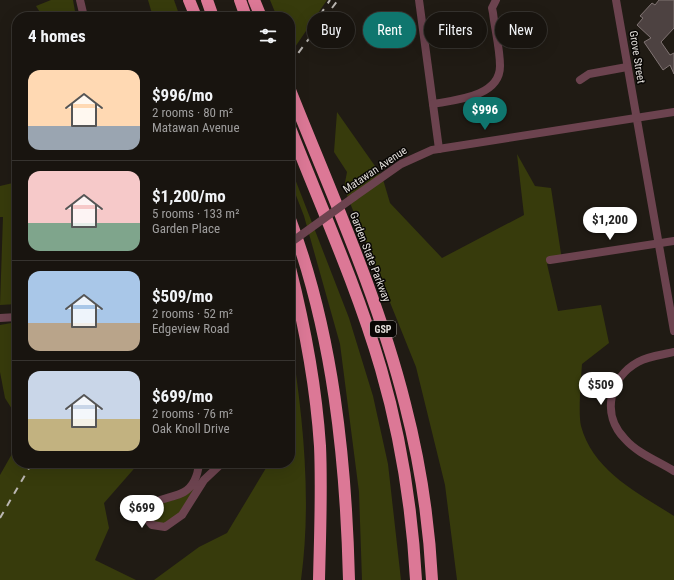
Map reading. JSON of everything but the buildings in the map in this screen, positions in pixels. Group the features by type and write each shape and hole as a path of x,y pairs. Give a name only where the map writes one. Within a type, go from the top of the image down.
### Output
{"highway":[{"path":"189,0 194,12"},
{"path":"207,0 211,12"},
{"path":"240,0 244,12"},
{"path":"254,0 259,12"},
{"name":"Garden State Parkway","path":"295,103 370,292 400,382 420,473 432,580"},
{"name":"GSP","path":"295,141 358,302 382,374 404,469 413,535 416,580"},
{"path":"295,236 313,296 330,376 342,466 349,580"},
{"path":"295,290 309,353 318,422 321,492 319,580"}],"street":[{"path":"80,0 83,12"},
{"path":"419,0 439,149"},
{"path":"433,104 475,96 490,87 496,79 500,67 492,8 496,0"},
{"name":"Grove Street","path":"616,0 674,331"},
{"path":"580,80 589,74 627,67"},
{"name":"Matawan Avenue","path":"295,239 413,157 439,149 674,112"},
{"path":"550,260 674,241"},
{"path":"0,318 12,317"},
{"path":"674,352 646,358 626,371 616,383 610,405 614,424 626,441 634,448 674,470"},
{"path":"200,468 201,478 178,519 165,527 152,525 147,517 148,508 150,505 157,500 171,498 186,491 201,478 215,468"}],"green space":[{"path":"51,0 73,0 75,12 40,12 36,6"},
{"path":"148,0 174,0 178,12 152,12"},
{"path":"270,0 327,0 319,12 307,12 307,29 295,47 295,12 275,12"},
{"path":"337,112 382,176 390,203 442,258 524,215 517,154 535,186 551,188 562,260 547,264 558,311 601,305 609,343 582,364 580,405 581,426 587,442 606,468 618,479 646,499 674,516 674,580 457,580 445,485 416,367 344,188 347,172 334,152"},
{"path":"295,179 349,318 373,396 388,464 401,580 362,580 359,492 340,344 304,216 295,193"},
{"path":"12,183 12,304 0,305 3,217 0,217 0,186"},
{"path":"12,323 12,409 5,398 0,372 0,325"},
{"path":"295,368 302,426 306,488 306,519 301,580 154,580 199,547 227,533 266,468 295,468"},
{"path":"12,454 12,468 135,468 104,503 109,528 95,560 136,580 0,580 0,475"},
{"path":"195,486 185,505 175,517 163,524 156,525 149,515 149,511 160,503 178,499"}],"railway":[{"path":"322,12 330,0"},
{"path":"295,57 338,0"},
{"path":"0,518 29,468"}]}
